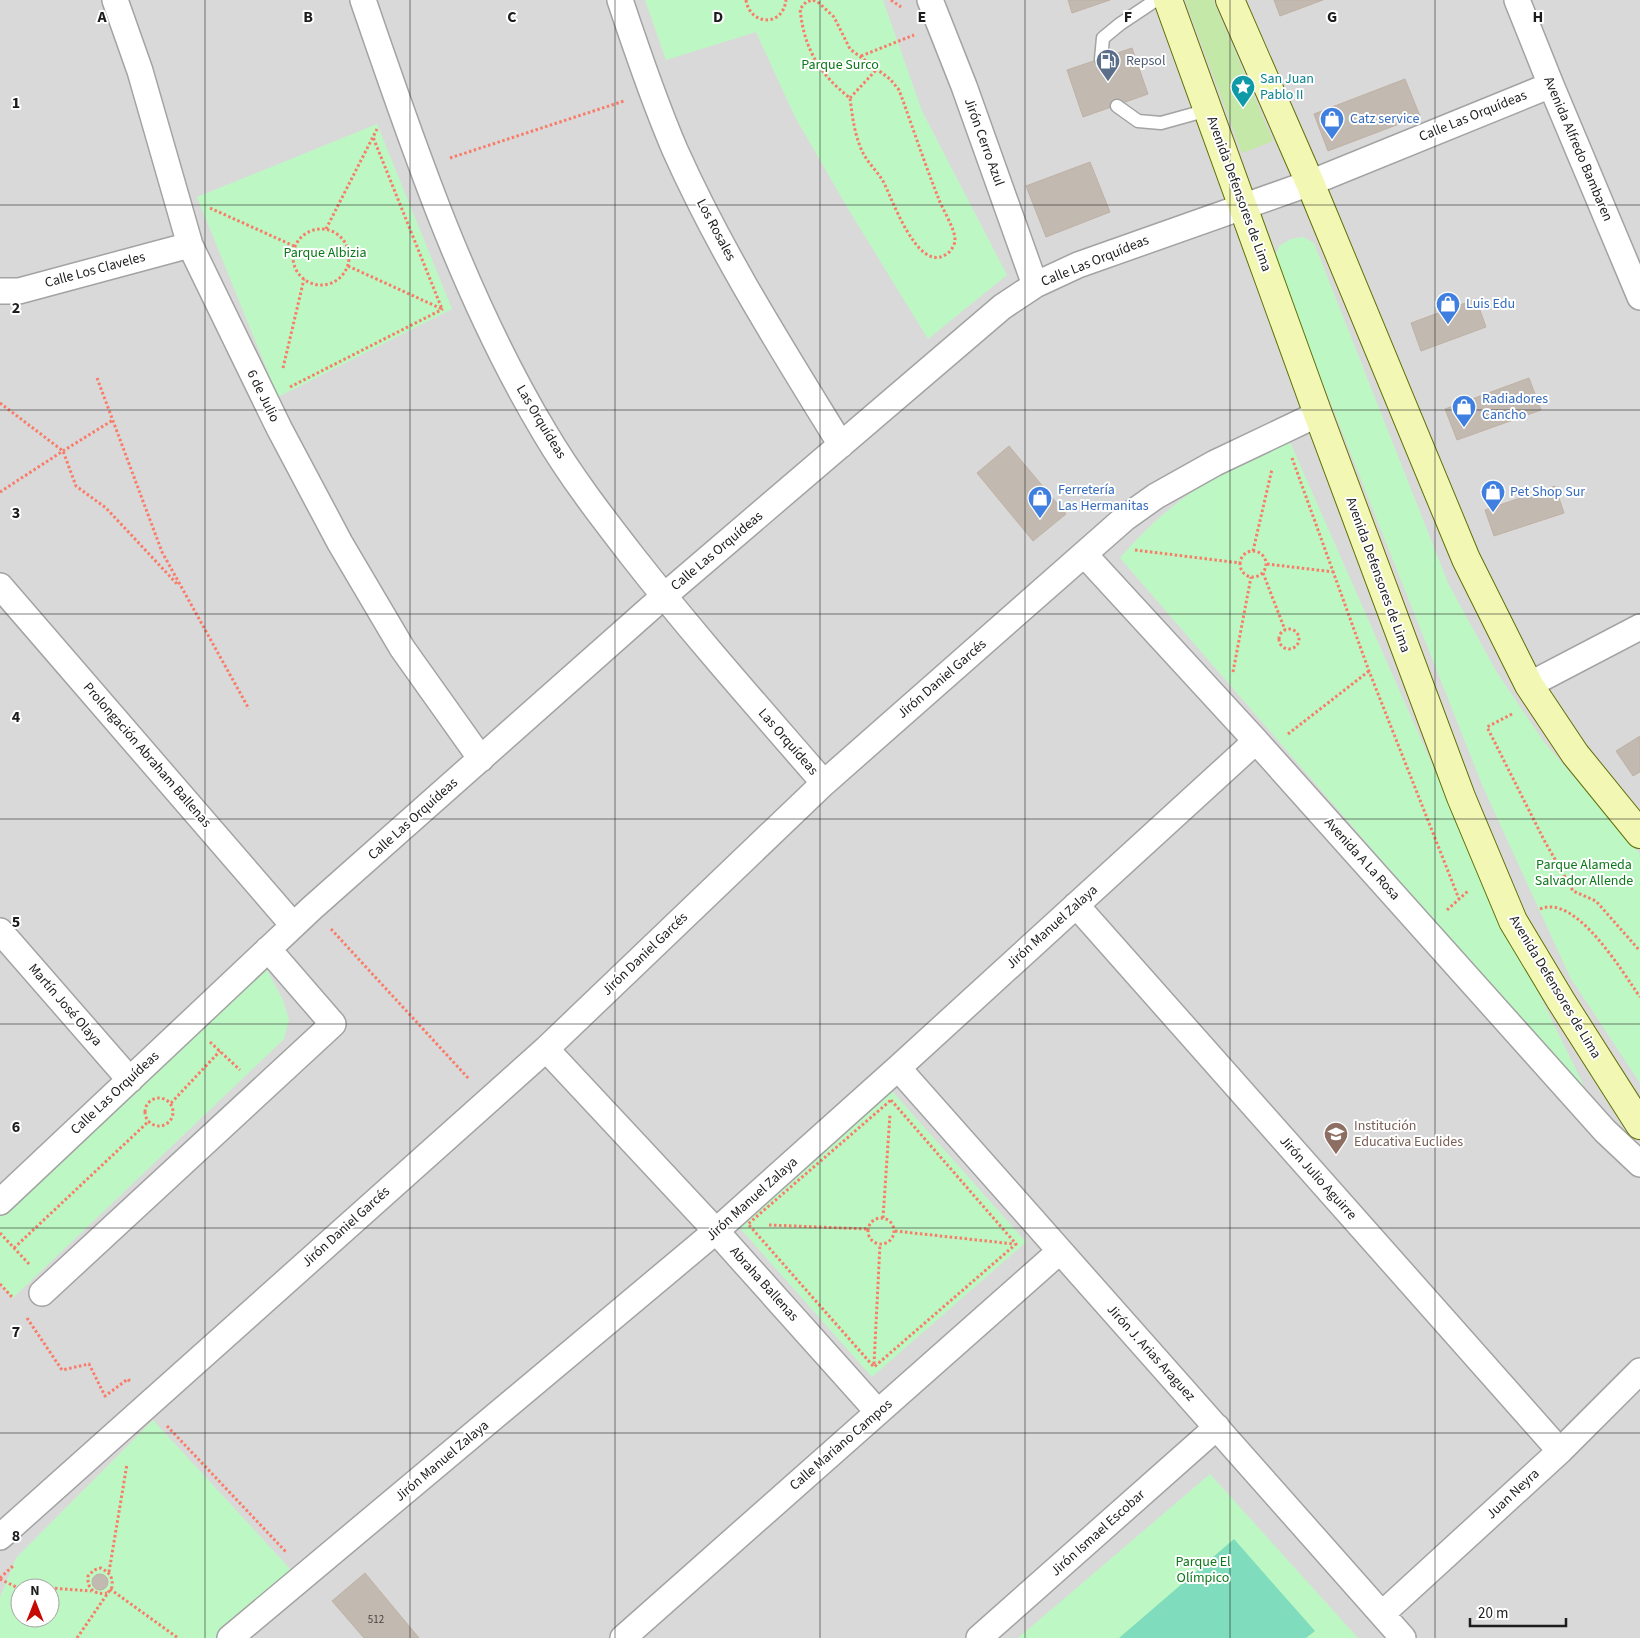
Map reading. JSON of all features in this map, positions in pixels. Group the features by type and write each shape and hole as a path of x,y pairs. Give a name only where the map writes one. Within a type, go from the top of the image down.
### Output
{"main road":[{"name":"Avenida Defensores de Lima","path":"1168,0 1318,414 1460,797 1514,921 1561,1001 1640,1125"},
{"path":"1230,0 1310,183 1466,559 1534,692 1575,754 1640,834"}],"street":[{"name":"6 de Julio","path":"115,0 140,71 190,245 271,398 340,543 402,648 481,759"},
{"name":"Las Orquídeas","path":"363,0 395,93 466,281 545,434 589,501 664,596 824,783"},
{"name":"Los Rosales","path":"620,0 651,92 676,151 713,226 762,315 841,445"},
{"name":"Jirón Cerro Azul","path":"930,0 964,86 1035,285"},
{"name":"Avenida Alfredo Bambaren","path":"1517,0 1640,297"},
{"name":"Calle Las Orquídeas","path":"0,1202 312,908 664,596 1002,307 1035,285 1078,265 1310,183 1551,85"},
{"name":"Calle Los Claveles","path":"0,291 19,291 190,245"},
{"name":"Jirón Daniel Garcés","path":"0,1537 546,1049 824,783 1125,518 1156,496 1215,463 1284,439 1318,414"},
{"name":"Avenida A La Rosa","path":"1084,554 1261,746 1605,1131 1640,1164"},
{"name":"Prolongación Abraham Ballenas","path":"0,586 293,925"},
{"path":"1534,692 1640,627"},
{"name":"Jirón Manuel Zalaya","path":"230,1638 716,1231 1076,905 1261,746"},
{"name":"Jirón Julio Aguirre","path":"1076,905 1560,1451"},
{"name":"Martín José Olaya","path":"0,931 130,1080"},
{"path":"42,1294 333,1024 268,948"},
{"name":"Abraha Ballenas","path":"546,1049 716,1231 878,1412"},
{"name":"Jirón J. Arias Araguez","path":"898,1068 1403,1638"},
{"name":"Calle Mariano Campos","path":"623,1638 1060,1251"},
{"name":"Juan Neyra","path":"1382,1614 1560,1451 1640,1371"},
{"name":"Jirón Ismael Escobar","path":"979,1638 1217,1427"}],"lane":[{"path":"1101,59 1103,38 1156,0"},
{"path":"1117,106 1138,121 1161,123 1208,110"}],"path":[{"path":"746,0 749,10 755,17 763,20 772,19 780,14 785,7 786,0"},
{"path":"813,0 820,3 834,17 850,49 862,56 890,79 899,90 938,199 953,231 955,240 952,248 946,255 940,258 932,258 920,250 901,220 882,179 870,165 860,148 855,133 850,98 823,73 812,56 802,25 800,9 805,1 813,0"},
{"path":"891,0 902,8"},
{"path":"862,56 916,34 913,27"},
{"path":"850,98 877,69"},
{"path":"423,167 651,92"},
{"path":"326,229 395,93"},
{"path":"373,137 442,309"},
{"path":"175,192 294,246"},
{"path":"316,228 336,232 344,238 348,247 350,256 348,266 344,274 330,284 312,283 304,279 294,264 294,246 300,238 316,228"},
{"path":"348,266 442,309"},
{"path":"271,398 304,279"},
{"path":"271,398 473,293"},
{"path":"97,378 162,552 249,709"},
{"path":"0,402 63,451 76,486 106,508 182,589"},
{"path":"0,492 113,420"},
{"path":"1253,551 1276,452 1284,439"},
{"path":"1284,439 1369,671 1459,900"},
{"path":"1130,554 1141,544"},
{"path":"1135,550 1240,562"},
{"path":"1253,551 1260,552 1265,557 1267,564 1263,573 1254,578 1242,572 1240,565 1241,558 1246,553 1253,551"},
{"path":"1267,564 1334,572"},
{"path":"1263,573 1285,630"},
{"path":"1219,700 1232,680 1251,577"},
{"path":"1291,629 1296,632 1299,638 1298,644 1293,648 1287,649 1281,646 1278,640 1280,634 1285,630 1291,629"},
{"path":"1261,746 1369,671"},
{"path":"1534,692 1487,727 1544,840 1573,891 1596,900 1640,951"},
{"path":"1514,921 1545,907 1565,910 1582,921 1606,948 1640,998"},
{"path":"312,908 488,1100"},
{"path":"190,1023 241,1070"},
{"path":"171,1103 220,1051"},
{"path":"884,1218 891,1100 898,1068"},
{"path":"154,1098 164,1098 171,1103 174,1108 173,1118 166,1124 157,1126 149,1121 145,1113 147,1104 151,1100 154,1098"},
{"path":"748,1224 891,1100"},
{"path":"891,1100 1016,1244"},
{"path":"14,1248 149,1121"},
{"path":"876,1218 884,1218 890,1220 894,1226 895,1230 892,1240 887,1244 873,1242 868,1230 870,1223 876,1218"},
{"path":"748,1224 874,1367"},
{"path":"716,1231 748,1224 758,1224"},
{"path":"768,1225 868,1230"},
{"path":"895,1230 1060,1251"},
{"path":"878,1412 874,1367 880,1244"},
{"path":"874,1367 1016,1244"},
{"path":"27,1318 62,1370 89,1364 105,1396 128,1379 147,1404 307,1574"},
{"path":"109,1572 128,1457"},
{"path":"77,1638 112,1587 113,1579 109,1572 101,1568 94,1570 88,1576 87,1584 91,1591"},
{"path":"60,1589 91,1591 99,1594 108,1591"},
{"path":"108,1591 178,1638"}],"shaded area":[{"path":"0,0 1640,0 1640,1638 0,1638"}],"green space":[{"name":"Parque Surco","path":"645,0 883,0 922,111 1007,275 928,339 847,207 795,117 756,32 666,60"},
{"path":"1185,0 1213,0 1273,141 1242,153"},
{"name":"Parque Albizia","path":"377,124 452,309 278,397 197,197"},
{"name":"Parque Alameda Salvador Allende","path":"1303,237 1314,243 1448,583 1496,671 1544,742 1640,854 1640,1083 1570,977 1483,787 1274,260 1279,246 1291,239"},
{"path":"1290,442 1479,871 1584,1086 1581,1089 1120,558 1158,519 1197,488 1241,463"},
{"path":"266,968 283,1000 289,1020 284,1039 13,1298 0,1284 0,1216"},
{"path":"892,1091 1026,1242 872,1377 739,1227"},
{"path":"153,1420 293,1572 216,1638 0,1638 0,1597 16,1558"},
{"name":"Parque El Olímpico","path":"1210,1474 1358,1638 1018,1638"},
{"path":"1234,1539 1315,1631 1306,1638 1119,1638"}],"building":[{"path":"1068,0 1110,0 1072,13"},
{"path":"1274,0 1323,0 1280,16"},
{"name":"Repsol","path":"1132,48 1148,94 1083,117 1067,70"},
{"path":"1405,79 1420,116 1328,151 1314,114"},
{"path":"1090,162 1110,212 1046,237 1026,186"},
{"name":"Luis Edu","path":"1476,299 1486,327 1421,351 1411,323"},
{"path":"1529,378 1541,410 1457,440 1445,409"},
{"path":"1009,446 1066,514 1033,541 977,473"},
{"path":"1555,486 1564,513 1494,536 1485,510"},
{"path":"1640,736 1640,772 1633,776 1616,751"},
{"path":"365,1573 419,1638 364,1638 332,1601"},
{"path":"97,1574 103,1574 108,1579 106,1588 97,1590 92,1585 92,1579"}],"place":[{"name":"Repsol","path":"1108,82"},
{"name":"San Juan Pablo II","path":"1243,108"},
{"name":"Catz service","path":"1332,140"},
{"name":"Luis Edu","path":"1448,325"},
{"name":"Radiadores Cancho","path":"1464,428"},
{"name":"Pet Shop Sur","path":"1493,513"},
{"name":"Ferretería Las Hermanitas","path":"1040,519"},
{"name":"Institución Educativa Euclides","path":"1336,1155"}]}
